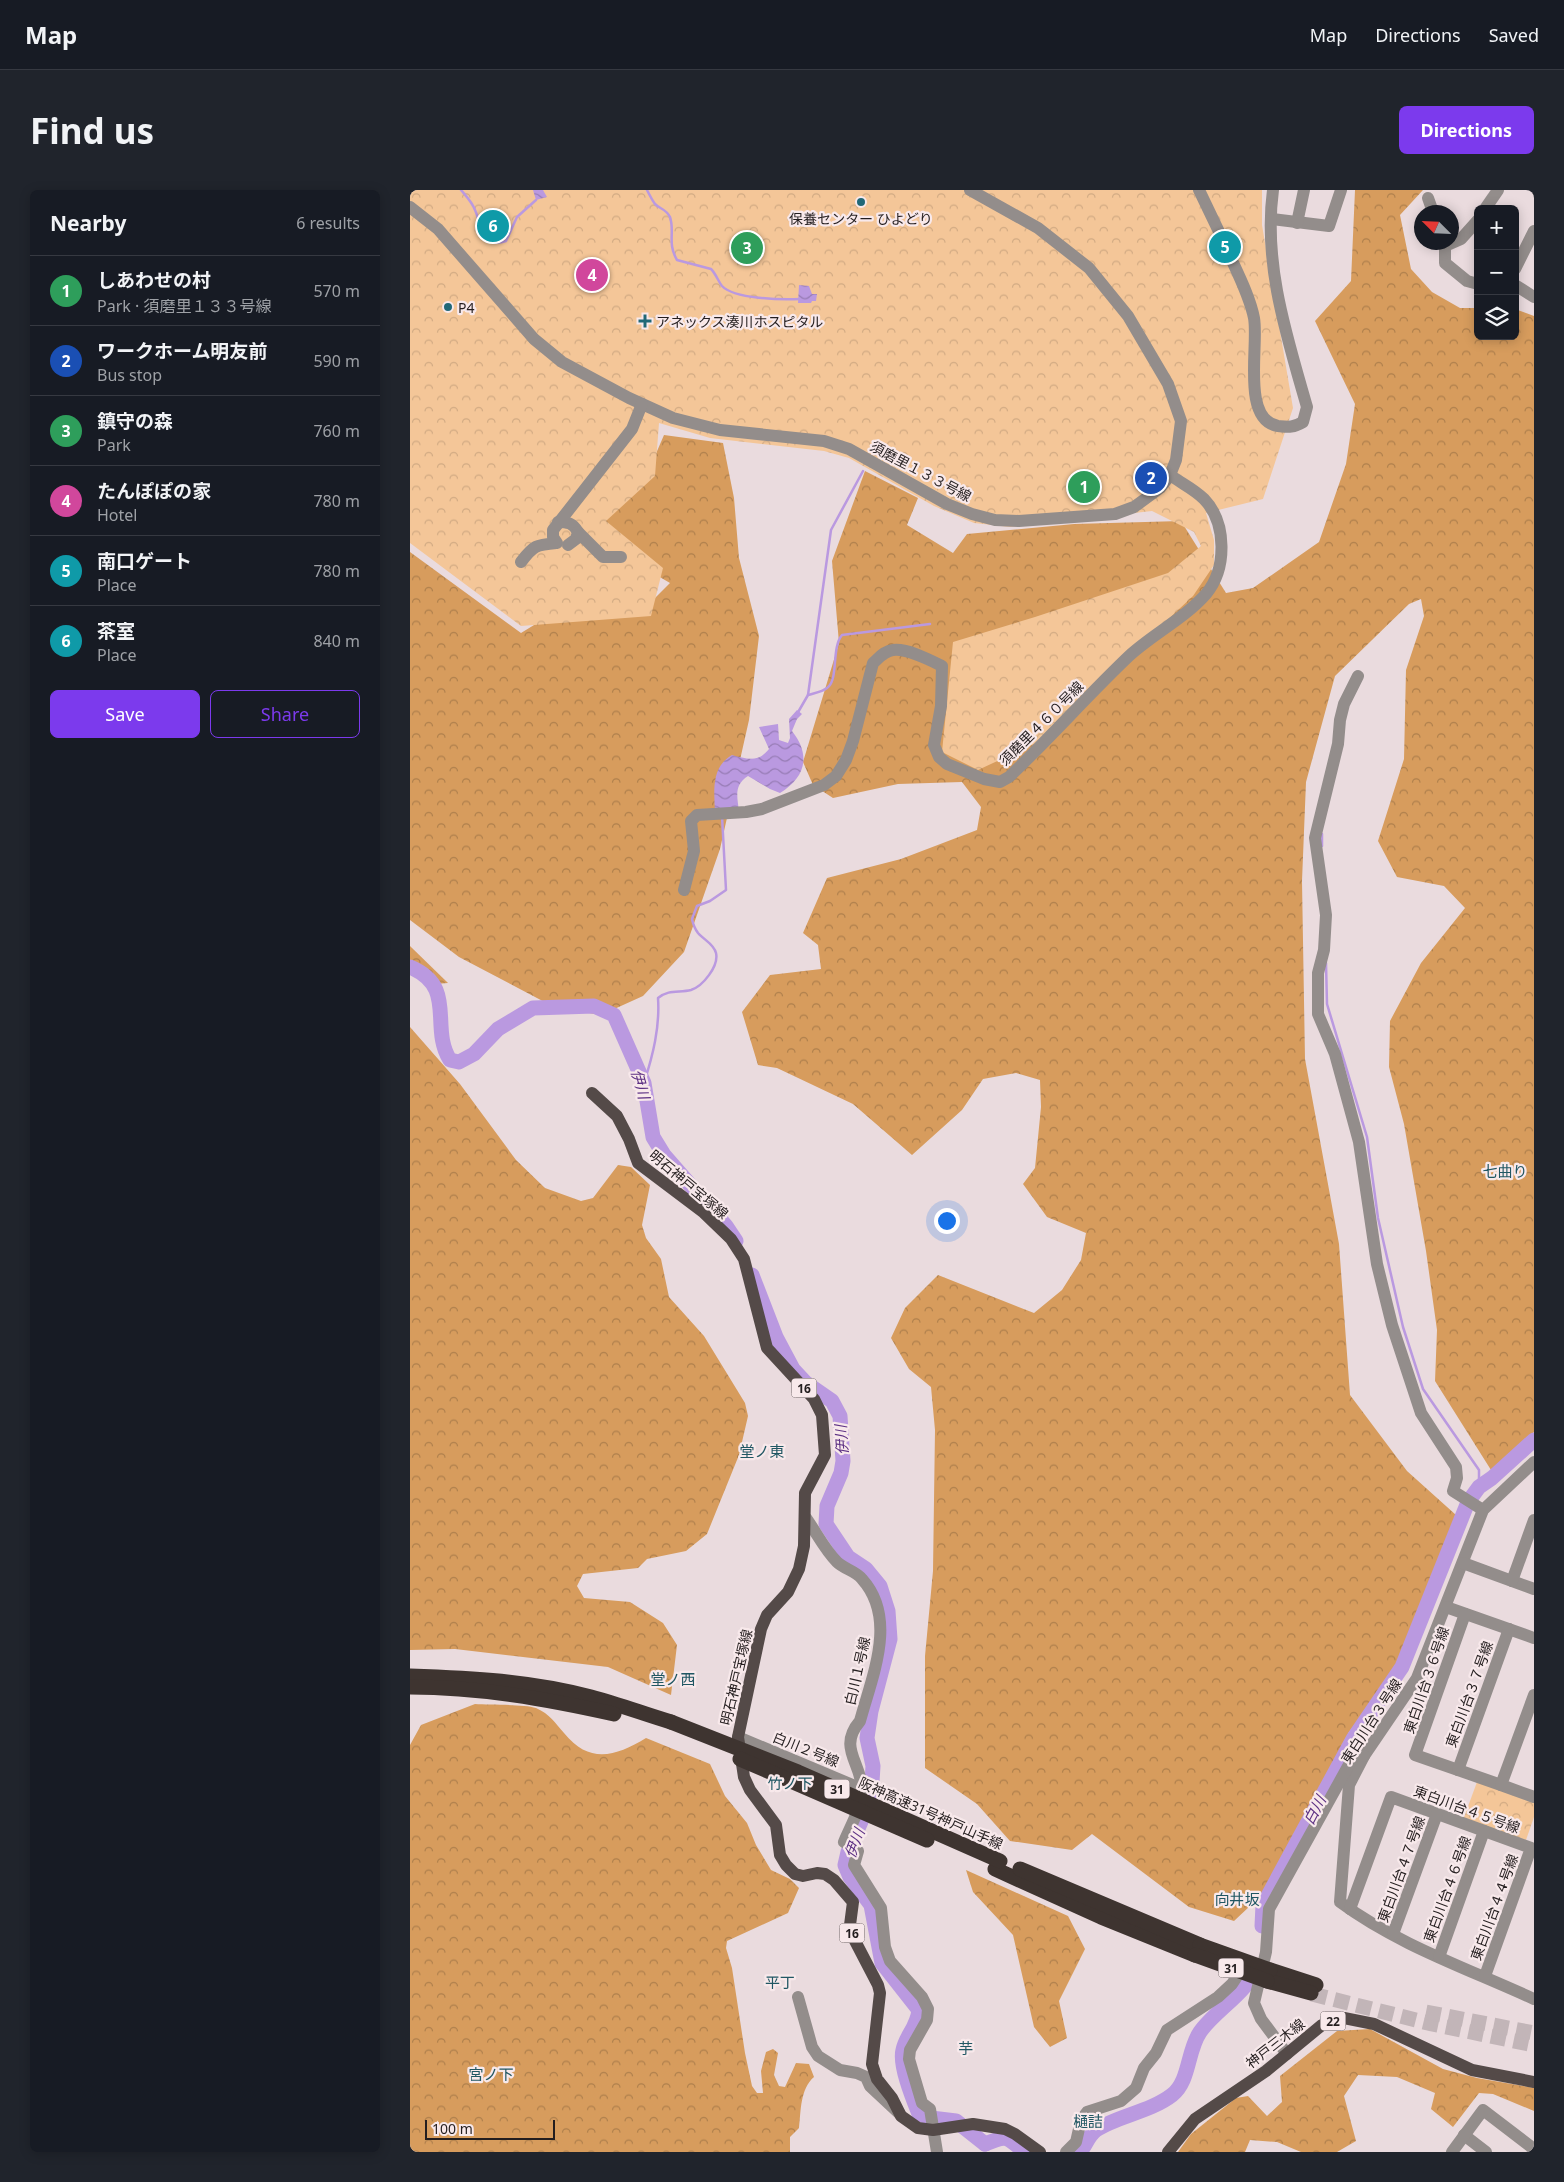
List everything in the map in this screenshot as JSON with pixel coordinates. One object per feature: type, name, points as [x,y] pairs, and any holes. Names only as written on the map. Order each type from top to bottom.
[{"type":"highway","name":"阪神高速31号神戸山手線","points":[[410,1676],[477,1679],[527,1685],[590,1697],[670,1726],[719,1750],[998,1865],[1197,1950],[1314,1989]]},
{"type":"highway","name":"阪神高速31号神戸山手線","points":[[410,1687],[458,1688],[534,1697],[670,1726]]},
{"type":"main road","name":"明石神戸宝塚線","points":[[592,1093],[616,1116],[629,1139],[638,1164],[703,1212],[731,1239],[744,1259],[767,1348],[814,1399],[822,1414],[825,1455],[805,1493],[804,1546],[799,1569],[788,1592],[767,1615],[761,1629],[738,1738],[744,1777],[750,1790],[776,1825],[780,1855],[786,1865],[795,1874],[803,1876],[817,1873],[825,1874],[834,1880],[853,1902],[850,1925],[853,1937],[878,1985],[880,1993],[872,2064],[877,2079],[892,2098],[901,2116]]},
{"type":"main road","name":"神戸三木線","points":[[1168,2152],[1195,2119],[1266,2072],[1322,2025],[1344,2018],[1358,2019],[1388,2030],[1472,2070],[1534,2082]]},
{"type":"main road","points":[[901,2116],[918,2128],[932,2130],[973,2124],[1010,2132],[1040,2152]]},
{"type":"street","name":"須磨里１３３号線","points":[[410,207],[438,229],[538,342],[562,362],[584,376],[673,418],[720,430],[824,441],[849,450],[948,504],[972,514],[995,520],[1019,521],[1115,514],[1134,507],[1148,498],[1170,475],[1176,460],[1181,421],[1168,384],[1128,316],[1115,298],[1076,256],[1038,228],[970,190]]},
{"type":"street","points":[[1199,190],[1222,238]]},
{"type":"street","points":[[1230,254],[1254,318],[1256,343],[1254,396],[1258,410],[1267,421],[1274,425],[1293,428],[1303,422],[1307,407],[1277,298],[1273,267],[1273,190]]},
{"type":"street","points":[[1297,223],[1304,190]]},
{"type":"street","points":[[1272,219],[1329,226],[1341,190]]},
{"type":"street","points":[[1488,205],[1498,190]]},
{"type":"street","points":[[1428,198],[1430,205]]},
{"type":"street","points":[[1459,240],[1474,224]]},
{"type":"street","points":[[1519,262],[1534,231]]},
{"type":"street","points":[[1445,250],[1445,263],[1467,281],[1474,283]]},
{"type":"street","points":[[1519,288],[1534,297]]},
{"type":"street","points":[[561,545],[553,538],[553,530],[632,429],[642,404]]},
{"type":"street","name":"須磨里４６０号線","points":[[684,890],[694,851],[691,821],[697,815],[762,809],[824,785],[836,776],[846,760],[853,741],[873,663],[882,654],[893,650],[927,658],[942,666],[941,706],[934,745],[939,757],[947,764],[984,779],[1000,782],[1009,777],[1128,656],[1199,601],[1214,581],[1220,561],[1221,538],[1217,522],[1205,500],[1170,475]]},
{"type":"street","points":[[558,522],[574,525],[578,532],[603,557],[621,557]]},
{"type":"street","points":[[521,562],[532,548],[539,544],[561,545],[576,539],[578,532]]},
{"type":"street","points":[[1358,676],[1344,704],[1340,720],[1338,744],[1315,838],[1326,915],[1324,950],[1318,973],[1318,1014],[1335,1054],[1359,1142],[1377,1264],[1392,1325],[1421,1413],[1456,1468],[1458,1478],[1453,1491],[1460,1498],[1483,1510]]},
{"type":"street","name":"東白川台３号線","points":[[1350,1909],[1340,1902],[1349,1785],[1364,1756],[1417,1678],[1483,1510],[1534,1464]]},
{"type":"street","name":"白川１号線","points":[[806,1518],[837,1562],[861,1577],[872,1591],[879,1616],[882,1638],[860,1721],[852,1730],[849,1745],[862,1789]]},
{"type":"street","points":[[1512,1581],[1534,1520]]},
{"type":"street","points":[[1463,1563],[1534,1589]]},
{"type":"street","points":[[1446,1607],[1534,1638]]},
{"type":"street","name":"東白川台３６号線","points":[[1465,1614],[1415,1755],[1534,1797]]},
{"type":"street","name":"東白川台３７号線","points":[[1458,1770],[1509,1629]]},
{"type":"street","points":[[1501,1785],[1534,1695]]},
{"type":"street","name":"白川２号線","points":[[738,1738],[862,1789]]},
{"type":"street","points":[[1287,2054],[1260,2019],[1254,2003],[1266,1972],[1269,1909],[1356,1752],[1364,1756]]},
{"type":"street","points":[[862,1789],[861,1800],[844,1842],[858,1851],[854,1865],[880,1908],[885,1947],[890,1961],[922,1997],[928,2009],[927,2020],[910,2050],[909,2059],[922,2103],[930,2109],[937,2152]]},
{"type":"street","name":"東白川台４５号線","points":[[1350,1909],[1391,1797],[1484,1831],[1533,1846]]},
{"type":"street","name":"東白川台４７号線","points":[[1393,1934],[1437,1814]]},
{"type":"street","name":"東白川台４６号線","points":[[1439,1957],[1484,1831]]},
{"type":"street","name":"東白川台４４号線","points":[[1485,1976],[1533,1846]]},
{"type":"street","points":[[1350,1909],[1393,1934],[1439,1957],[1533,1994]]},
{"type":"street","points":[[1066,2152],[1076,2142],[1081,2120],[1087,2112],[1121,2101],[1136,2088],[1144,2068],[1156,2053],[1167,2030],[1218,1997],[1232,1984],[1249,1959],[1266,1972]]},
{"type":"street","points":[[798,1997],[812,2047],[818,2056],[840,2070],[857,2073],[866,2077],[870,2086],[901,2116]]},
{"type":"street","points":[[1452,2152],[1483,2110],[1534,2149]]},
{"type":"street","points":[[1464,2135],[1486,2152]]},
{"type":"green space","points":[[410,190],[1262,190],[1262,225],[1293,408],[1263,499],[1206,513],[1214,540],[1214,565],[1193,596],[1036,743],[978,770],[942,752],[953,642],[1168,573],[1201,546],[1194,532],[1152,511],[1010,527],[974,523],[934,506],[849,458],[824,451],[710,438],[659,423],[655,476],[606,521],[663,568],[651,616],[521,626],[410,543]]},
{"type":"green space","points":[[1355,190],[1423,190],[1400,215],[1411,269],[1432,292],[1460,308],[1474,308],[1474,340],[1519,340],[1519,310],[1534,316],[1534,1432],[1509,1457],[1491,1470],[1435,1381],[1437,1330],[1426,1251],[1404,1124],[1389,1067],[1390,1021],[1421,963],[1465,908],[1444,886],[1397,877],[1378,841],[1404,759],[1406,670],[1424,616],[1421,599],[1409,604],[1335,676],[1306,782],[1302,881],[1305,1059],[1339,1244],[1350,1395],[1407,1471],[1456,1515],[1397,1670],[1349,1732],[1266,1891],[1234,1921],[1189,1907],[1092,1834],[1072,1850],[1010,1841],[977,1804],[925,1768],[925,1656],[933,1571],[935,1430],[931,1387],[909,1369],[891,1338],[905,1308],[938,1275],[1034,1313],[1062,1290],[1081,1260],[1086,1233],[1047,1217],[1023,1184],[1035,1168],[1041,1107],[1040,1080],[1016,1073],[983,1079],[962,1110],[912,1155],[853,1104],[777,1068],[758,1065],[742,1012],[770,975],[821,969],[818,945],[803,933],[827,878],[901,859],[977,830],[981,807],[962,782],[898,784],[833,798],[813,785],[803,762],[839,643],[832,561],[865,471],[918,498],[907,525],[953,553],[967,534],[1074,524],[1181,521],[1226,593],[1253,588],[1319,542],[1346,464],[1355,404],[1315,321],[1351,281]]},
{"type":"green space","points":[[664,435],[723,443],[734,498],[739,558],[759,636],[749,720],[720,849],[684,952],[643,996],[601,1015],[554,1007],[459,957],[410,920],[410,552],[521,633],[565,606],[645,608],[670,583],[617,552],[588,529],[645,479]]},
{"type":"green space","points":[[410,946],[448,983],[435,984],[410,965]]},
{"type":"green space","points":[[410,1027],[460,1084],[516,1160],[545,1188],[581,1201],[593,1198],[618,1165],[631,1167],[650,1185],[642,1225],[646,1238],[661,1259],[669,1297],[704,1336],[745,1403],[748,1416],[739,1455],[707,1534],[686,1551],[647,1559],[638,1568],[583,1574],[577,1586],[584,1598],[630,1602],[663,1623],[677,1645],[671,1695],[608,1667],[455,1649],[410,1650]]},
{"type":"green space","points":[[475,1704],[515,1705],[541,1710],[574,1743],[584,1750],[593,1753],[614,1753],[646,1738],[710,1764],[725,1796],[747,1823],[756,1845],[771,1870],[790,1879],[799,1888],[788,1913],[727,1941],[726,1948],[732,1968],[752,2086],[757,2093],[763,2093],[761,2071],[766,2052],[773,2049],[778,2053],[774,2075],[779,2086],[785,2087],[796,2063],[809,2064],[814,2077],[809,2082],[804,2094],[799,2128],[790,2137],[790,2152],[410,2152],[410,1745],[421,1725]]},
{"type":"green space","points":[[1477,1782],[1534,1802],[1534,1817],[1526,1840],[1463,1820]]},
{"type":"green space","points":[[966,1870],[1068,1916],[1085,1949],[1059,2001],[1067,2038],[1050,2047],[1034,2027],[1013,1935],[973,1892]]},
{"type":"green space","points":[[1370,2029],[1443,2069],[1477,2078],[1534,2088],[1534,2111],[1493,2094],[1479,2093],[1453,2127],[1431,2109],[1435,2093],[1397,2077],[1358,2075],[1344,2096],[1356,2141],[1337,2152],[1301,2152],[1277,2142],[1250,2140],[1245,2152],[1178,2152],[1191,2134],[1236,2098],[1248,2096],[1267,2116],[1282,2102],[1280,2076],[1337,2031]]},
{"type":"water","points":[[533,190],[543,190],[547,197],[536,200]]},
{"type":"water","points":[[799,285],[809,286],[812,294],[817,294],[816,301],[798,303]]},
{"type":"water","points":[[797,710],[802,714],[797,719],[792,731],[802,749],[803,765],[796,780],[780,793],[748,776],[738,787],[739,811],[715,812],[715,780],[720,766],[732,755],[752,759],[761,756],[769,749],[759,727],[778,724],[779,740],[788,743],[790,738],[789,719]]},
{"type":"waterway","points":[[461,190],[474,207],[481,229],[487,239],[498,243],[506,241],[517,217],[536,200]]},
{"type":"waterway","points":[[647,190],[655,204],[667,212],[670,217],[672,248],[677,260],[711,269],[722,286],[737,294],[771,299],[800,299]]},
{"type":"waterway","points":[[808,695],[831,530],[863,471]]},
{"type":"waterway","points":[[797,714],[808,695],[823,690],[831,684],[837,648],[842,635],[930,624]]},
{"type":"waterway","points":[[644,1083],[655,1041],[658,1020],[658,998],[666,993],[696,988],[709,975],[715,964],[715,950],[698,933],[692,919],[697,906],[710,901],[726,890],[722,816]]},
{"type":"waterway","points":[[1322,834],[1322,846]]},
{"type":"waterway","points":[[1326,963],[1327,1004],[1367,1137],[1378,1218],[1403,1327],[1423,1389],[1479,1470],[1479,1487]]},
{"type":"waterway","name":"伊川","points":[[410,967],[425,975],[434,985],[440,1009],[444,1047],[450,1060],[459,1062],[474,1054],[498,1029],[533,1008],[594,1006],[614,1015],[644,1083],[653,1137],[664,1155],[726,1226],[736,1241]]},
{"type":"waterway","name":"伊川","points":[[752,1275],[776,1337],[793,1369],[806,1383],[832,1401],[840,1416],[843,1461],[841,1473],[827,1506],[826,1524],[848,1557],[866,1569],[880,1586],[888,1611],[890,1639],[871,1711],[867,1738],[873,1766],[871,1798],[848,1852],[845,1865],[850,1877],[871,1905],[882,1963],[919,2010],[916,2022],[904,2045],[902,2056],[907,2082],[919,2114],[931,2118],[956,2121],[985,2144]]},
{"type":"waterway","name":"白川","points":[[1262,1926],[1263,1905],[1353,1739],[1402,1667],[1468,1502],[1479,1487],[1492,1478],[1534,1440]]},
{"type":"waterway","name":"白川","points":[[1080,2152],[1096,2130],[1104,2125],[1154,2106],[1178,2089],[1200,2032],[1247,1984],[1256,1966]]},
{"type":"waterway","name":"白川","points":[[985,2144],[1003,2138],[1010,2140],[1025,2152]]},
{"type":"tunnel","points":[[1312,1994],[1432,2024],[1534,2045]]},
{"type":"tunnel","points":[[1426,2012],[1534,2033]]},
{"type":"place","name":"保養センター ひよどり","points":[[861,202]]},
{"type":"place","name":"茶室","points":[[493,226]]},
{"type":"place","name":"南口ゲート","points":[[1225,247]]},
{"type":"place","name":"鎮守の森","points":[[747,248]]},
{"type":"place","name":"たんぽぽの家","points":[[592,275]]},
{"type":"place","name":"P4","points":[[448,307]]},
{"type":"place","name":"アネックス湊川ホスピタル","points":[[645,321]]},
{"type":"place","name":"ワークホーム明友前","points":[[1151,478]]},
{"type":"place","name":"しあわせの村","points":[[1084,487]]},
{"type":"district","name":"七曲り","points":[[1505,1171]]},
{"type":"district","name":"堂ノ東","points":[[762,1451]]},
{"type":"district","name":"堂ノ西","points":[[673,1679]]},
{"type":"district","name":"竹ノ下","points":[[790,1783]]},
{"type":"district","name":"向井坂","points":[[1237,1899]]},
{"type":"district","name":"平丁","points":[[780,1982]]},
{"type":"district","name":"芋","points":[[966,2048]]},
{"type":"district","name":"宮ノ下","points":[[491,2074]]},
{"type":"district","name":"樋詰","points":[[1088,2121]]}]
